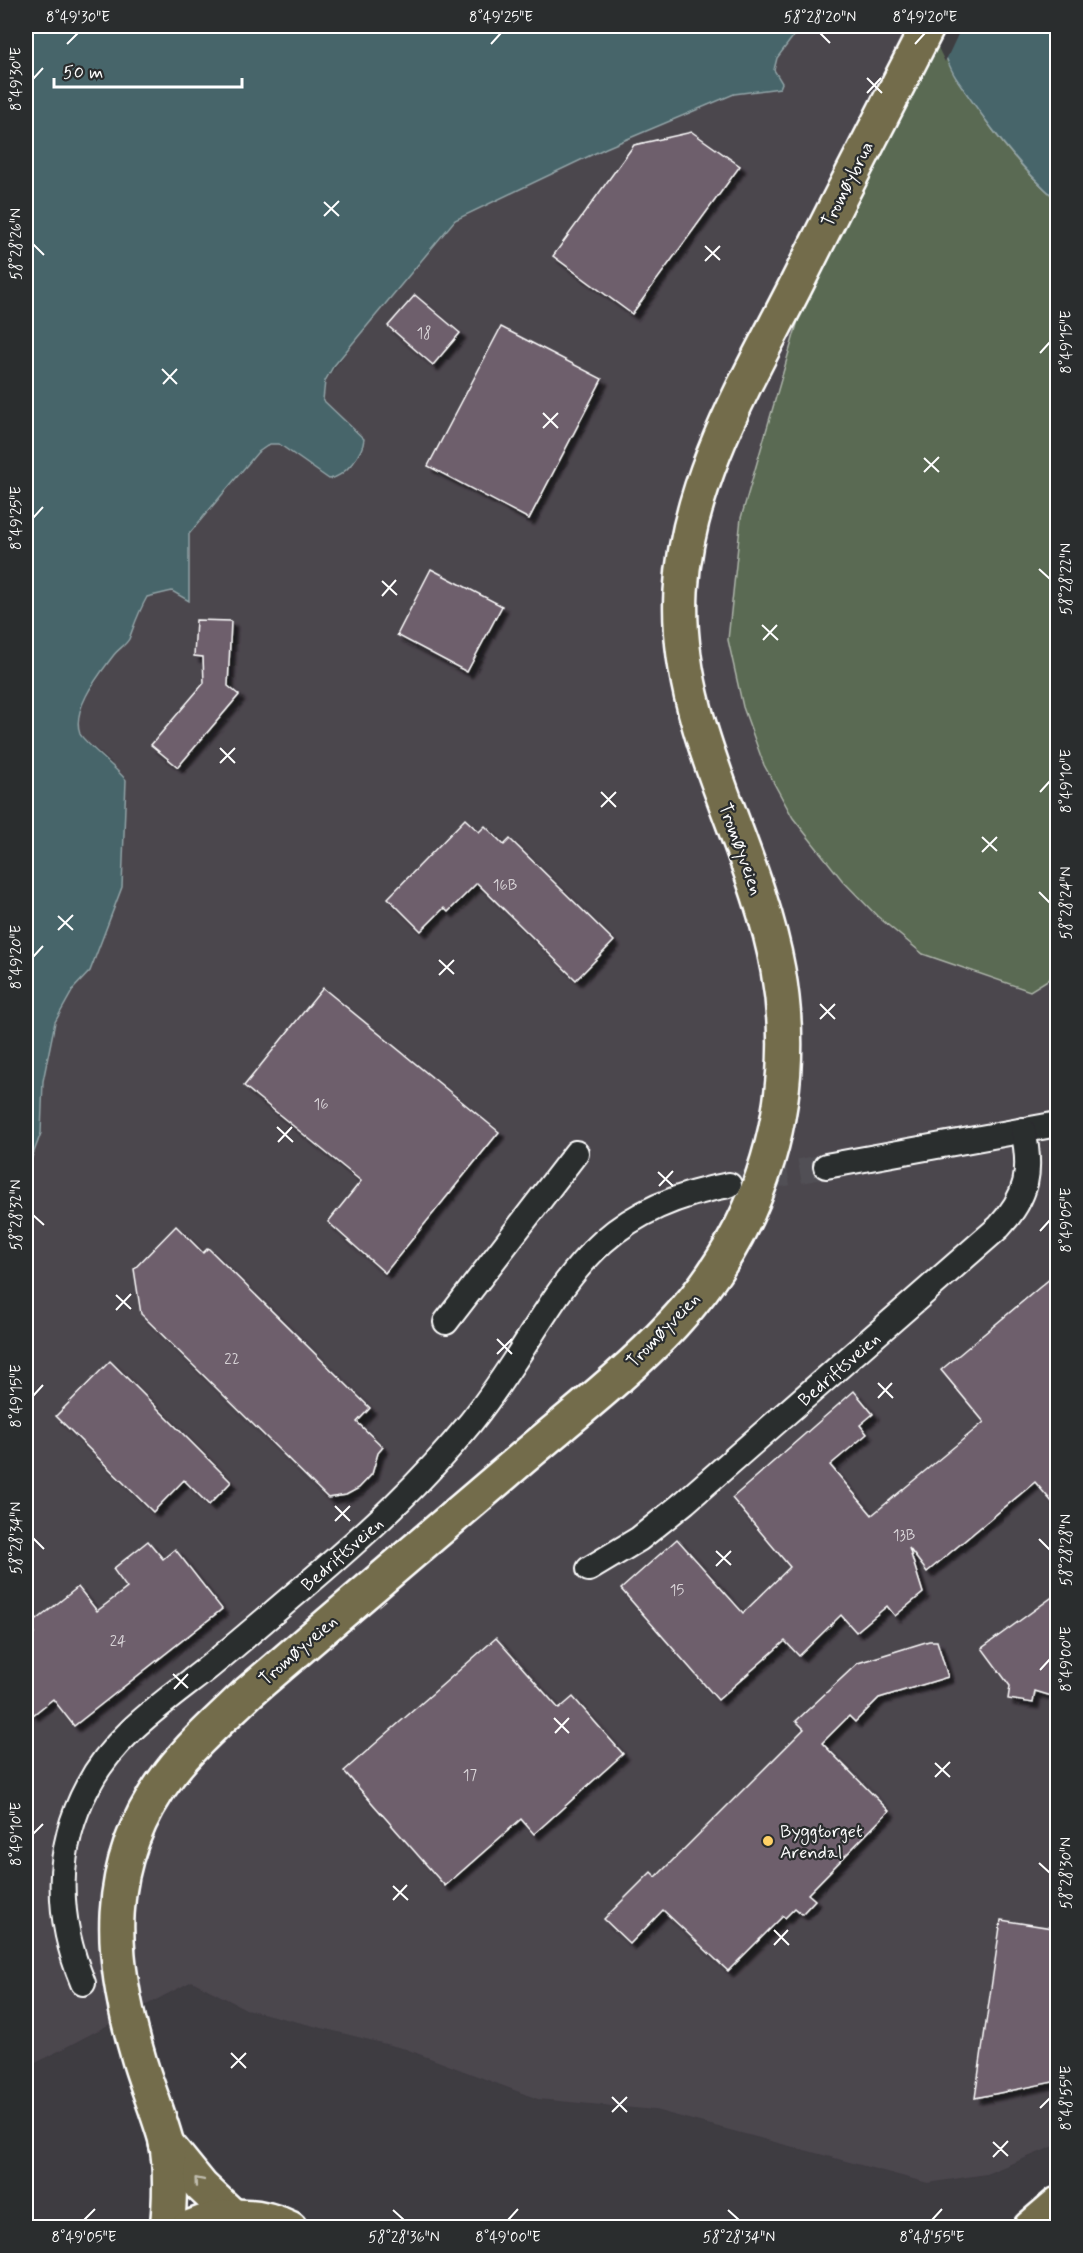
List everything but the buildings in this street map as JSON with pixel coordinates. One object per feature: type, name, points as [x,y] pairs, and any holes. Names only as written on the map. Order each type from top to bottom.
[{"type":"main road","name":"Tromøybrua","points":[[767,342],[928,26]]},
{"type":"main road","name":"Tromøyveien","points":[[166,2228],[169,2185],[166,2144],[126,2012],[117,1961],[115,1929],[117,1897],[124,1861],[137,1827],[152,1799],[170,1772],[202,1736],[249,1692],[591,1400],[673,1324],[723,1261],[744,1224],[768,1164],[778,1121],[785,1069],[783,994],[776,955],[760,901],[714,775],[693,706],[685,664],[681,592],[689,532],[701,490],[741,391],[767,342]]},
{"type":"main road","name":"Tromøyveien","points":[[166,2144],[201,2186],[233,2216]]},
{"type":"main road","points":[[1030,2228],[1058,2204]]},
{"type":"main road","points":[[189,2228],[233,2216],[270,2220],[290,2228]]},
{"type":"street","points":[[826,1166],[1058,1124]]},
{"type":"street","name":"Bedriftsveien","points":[[589,1569],[639,1539],[685,1503],[999,1227],[1015,1210],[1024,1191],[1028,1151],[1023,1130]]},
{"type":"street","points":[[446,1322],[576,1154]]},
{"type":"street","name":"Bedriftsveien","points":[[82,1983],[65,1929],[62,1892],[63,1865],[68,1837],[84,1794],[97,1770],[117,1743],[239,1643],[399,1503],[484,1405],[531,1337],[560,1289],[582,1260],[606,1237],[650,1208],[691,1193],[729,1185]]},
{"type":"shaded area","points":[[801,26],[926,26],[728,640],[743,707],[764,765],[793,818],[842,880],[877,916],[1054,976],[1057,963],[1057,2145],[986,2174],[928,2183],[655,2110],[538,2099],[406,2049],[246,2009],[192,1981],[26,2068],[26,1173],[41,1133],[43,1081],[55,1022],[74,988],[90,971],[112,763],[81,736],[78,720],[85,699],[114,654],[128,640],[130,628],[147,597],[172,591],[189,600],[189,534],[257,453],[270,444],[279,444],[329,479],[364,439],[323,400],[325,381],[380,308],[455,220],[606,148],[734,94],[780,88],[782,83],[774,70],[777,58]]},
{"type":"green space","points":[[934,31],[958,77],[987,122],[1020,163],[1057,200],[1058,963],[1054,976],[1030,991],[923,954],[877,916],[842,880],[793,818],[764,765],[743,707],[728,640],[741,518],[804,300]]},
{"type":"water","points":[[26,26],[801,26],[777,58],[774,70],[782,83],[780,88],[734,94],[606,148],[455,220],[333,367],[325,381],[323,400],[364,439],[352,464],[341,474],[329,479],[279,444],[270,444],[257,453],[189,534],[189,601],[172,591],[147,597],[129,639],[94,682],[79,714],[80,734],[126,780],[122,887],[90,971],[74,988],[55,1022],[43,1081],[41,1133],[26,1173]]},
{"type":"water","points":[[926,26],[1057,26],[1057,200],[1029,173],[990,127],[956,78],[940,43]]},
{"type":"pier","points":[[923,26],[962,26],[945,62],[931,33]]},
{"type":"tunnel","points":[[729,1185],[826,1166]]},
{"type":"place","name":"Byggtorget Arendal","points":[[768,1841]]}]
